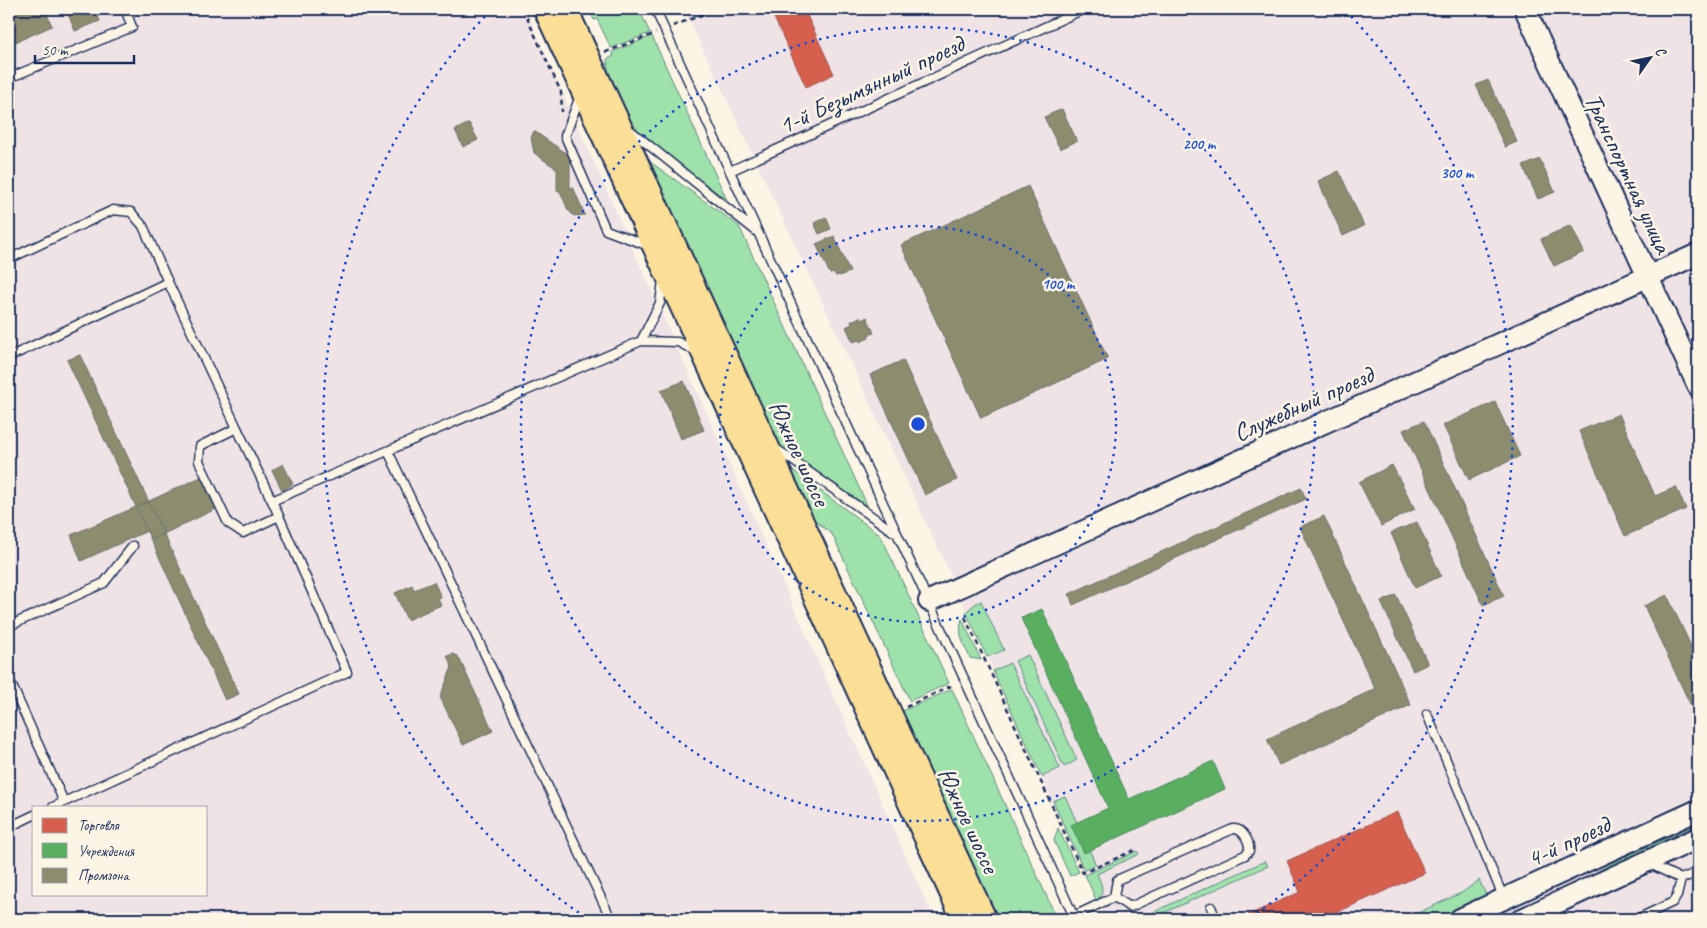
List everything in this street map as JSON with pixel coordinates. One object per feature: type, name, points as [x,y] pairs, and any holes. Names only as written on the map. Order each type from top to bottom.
[{"type":"main road","name":"Южное шоссе","points":[[545,9],[963,919]]},
{"type":"main road","name":"Южное шоссе","points":[[566,9],[985,919]]},
{"type":"street","name":"Транспортная улица","points":[[1525,9],[1698,386]]},
{"type":"street","name":"Служебный проезд","points":[[929,601],[1698,254]]},
{"type":"street","name":"4-й проезд","points":[[1460,919],[1698,810]]},
{"type":"street","name":"4-й проезд","points":[[1522,919],[1698,838]]},
{"type":"lane","points":[[9,78],[132,27],[125,9]]},
{"type":"lane","points":[[655,9],[1075,918],[1114,897]]},
{"type":"lane","name":"1-й Безымянный проезд","points":[[730,171],[1084,9]]},
{"type":"lane","points":[[582,90],[565,136],[606,230],[659,258],[660,303],[641,341]]},
{"type":"lane","points":[[618,121],[759,234]]},
{"type":"lane","points":[[9,259],[113,210],[131,212],[143,226],[236,428],[279,516],[347,672],[55,806]]},
{"type":"lane","points":[[9,357],[168,282]]},
{"type":"lane","points":[[272,501],[641,341],[678,342],[703,355]]},
{"type":"lane","points":[[236,428],[200,446],[199,461],[228,523],[243,533],[279,516]]},
{"type":"lane","points":[[763,440],[896,533]]},
{"type":"lane","points":[[388,451],[611,919]]},
{"type":"lane","points":[[9,626],[104,583],[133,546]]},
{"type":"lane","points":[[9,679],[64,802]]},
{"type":"lane","points":[[1427,714],[1504,899]]},
{"type":"lane","points":[[9,827],[32,816]]},
{"type":"lane","points":[[1233,828],[1238,828],[1242,831],[1250,847],[1245,855],[1130,907],[1114,897],[1117,880],[1233,828]]},
{"type":"lane","points":[[1646,862],[1681,879],[1698,872]]},
{"type":"lane","points":[[1637,919],[1673,902],[1677,896],[1681,879]]},
{"type":"lane","points":[[1211,907],[1216,919]]},
{"type":"path","points":[[523,9],[560,92],[565,136]]},
{"type":"path","points":[[965,617],[1082,873],[1137,848]]},
{"type":"path","points":[[900,709],[950,686]]},
{"type":"shaded area","points":[[9,9],[525,9],[934,919],[9,919]]},
{"type":"shaded area","points":[[684,9],[1698,9],[1698,919],[1105,919],[952,578]]},
{"type":"green space","points":[[589,9],[639,9],[650,33],[611,48],[597,19],[594,20]]},
{"type":"green space","points":[[652,36],[727,200],[661,151],[636,128],[609,77],[607,59],[614,56],[612,52]]},
{"type":"green space","points":[[649,161],[739,226],[868,507],[777,444]]},
{"type":"green space","points":[[791,469],[879,534],[949,683],[910,701],[832,534],[814,520]]},
{"type":"green space","points":[[981,601],[1004,650],[987,657],[966,612]]},
{"type":"green space","points":[[962,619],[981,660],[970,658],[961,634]]},
{"type":"green space","points":[[1028,655],[1077,760],[1064,767],[1015,661]]},
{"type":"green space","points":[[1010,663],[1060,768],[1042,777],[993,671]]},
{"type":"green space","points":[[952,689],[1057,919],[995,919],[900,712]]},
{"type":"green space","points":[[1065,796],[1096,865],[1084,870],[1053,801]]},
{"type":"green space","points":[[1698,824],[1698,835],[1587,880],[1604,868]]},
{"type":"green space","points":[[1058,828],[1079,872],[1070,876],[1054,841]]},
{"type":"green space","points":[[1137,851],[1139,854],[1097,874],[1102,888],[1097,902],[1085,875]]},
{"type":"green space","points":[[1265,861],[1268,866],[1150,919],[1138,919]]},
{"type":"green space","points":[[1479,880],[1488,899],[1455,919],[1405,919],[1463,892]]},
{"type":"building: Торговля","points":[[770,9],[804,9],[834,74],[806,87]]},
{"type":"building: Торговля","points":[[1397,812],[1425,873],[1322,919],[1249,919],[1248,915],[1300,892],[1287,861]]},
{"type":"building: Учреждения","points":[[1042,609],[1129,799],[1213,761],[1225,789],[1084,853],[1071,825],[1108,808],[1021,618]]},
{"type":"building: Промзона","points":[[9,9],[45,9],[52,26],[9,45]]},
{"type":"building: Промзона","points":[[66,9],[95,9],[100,21],[75,31]]},
{"type":"building: Промзона","points":[[1488,80],[1517,142],[1505,147],[1476,85]]},
{"type":"building: Промзона","points":[[1062,109],[1077,141],[1060,149],[1044,117]]},
{"type":"building: Промзона","points":[[469,123],[478,140],[463,147],[455,130]]},
{"type":"building: Промзона","points":[[534,131],[570,156],[570,188],[573,187],[585,215],[574,216],[568,210],[560,191],[557,191],[557,169],[534,153],[531,138]]},
{"type":"building: Промзона","points":[[1540,159],[1555,192],[1538,199],[1523,166]]},
{"type":"building: Промзона","points":[[1339,171],[1364,226],[1343,236],[1318,181]]},
{"type":"building: Промзона","points":[[1028,186],[1108,359],[981,418],[901,245]]},
{"type":"building: Промзона","points":[[826,217],[831,229],[819,234],[814,223]]},
{"type":"building: Промзона","points":[[1571,225],[1584,252],[1554,266],[1541,239]]},
{"type":"building: Промзона","points":[[834,236],[850,272],[840,276],[836,276],[834,273],[830,274],[816,244]]},
{"type":"building: Промзона","points":[[860,317],[861,320],[867,317],[874,333],[868,335],[869,338],[860,342],[859,340],[853,342],[846,327],[852,324],[851,321]]},
{"type":"building: Промзона","points":[[80,355],[239,694],[225,700],[147,531],[81,561],[71,535],[136,507],[67,360]]},
{"type":"building: Промзона","points":[[903,360],[957,480],[925,495],[870,375]]},
{"type":"building: Промзона","points":[[684,381],[704,430],[681,439],[661,390]]},
{"type":"building: Промзона","points":[[1495,402],[1520,456],[1469,480],[1443,425]]},
{"type":"building: Промзона","points":[[1619,414],[1655,496],[1676,487],[1686,509],[1625,536],[1579,431]]},
{"type":"building: Промзона","points":[[1424,421],[1504,596],[1483,605],[1403,430]]},
{"type":"building: Промзона","points":[[283,464],[293,484],[282,490],[272,470]]},
{"type":"building: Промзона","points":[[1392,465],[1415,509],[1381,526],[1359,482]]},
{"type":"building: Промзона","points":[[201,477],[218,508],[151,540],[136,507]]},
{"type":"building: Промзона","points":[[1301,488],[1306,499],[1073,605],[1069,594]]},
{"type":"building: Промзона","points":[[1324,516],[1411,705],[1279,765],[1267,739],[1375,689],[1300,527]]},
{"type":"building: Промзона","points":[[1417,522],[1441,576],[1415,588],[1391,533]]},
{"type":"building: Промзона","points":[[434,582],[441,597],[438,598],[441,605],[407,620],[395,593],[412,585],[414,590]]},
{"type":"building: Промзона","points":[[1396,595],[1428,664],[1413,671],[1381,602]]},
{"type":"building: Промзона","points":[[1667,595],[1698,661],[1698,721],[1644,606]]},
{"type":"building: Промзона","points":[[453,654],[458,656],[493,731],[463,745],[440,697],[452,667],[447,656]]}]
